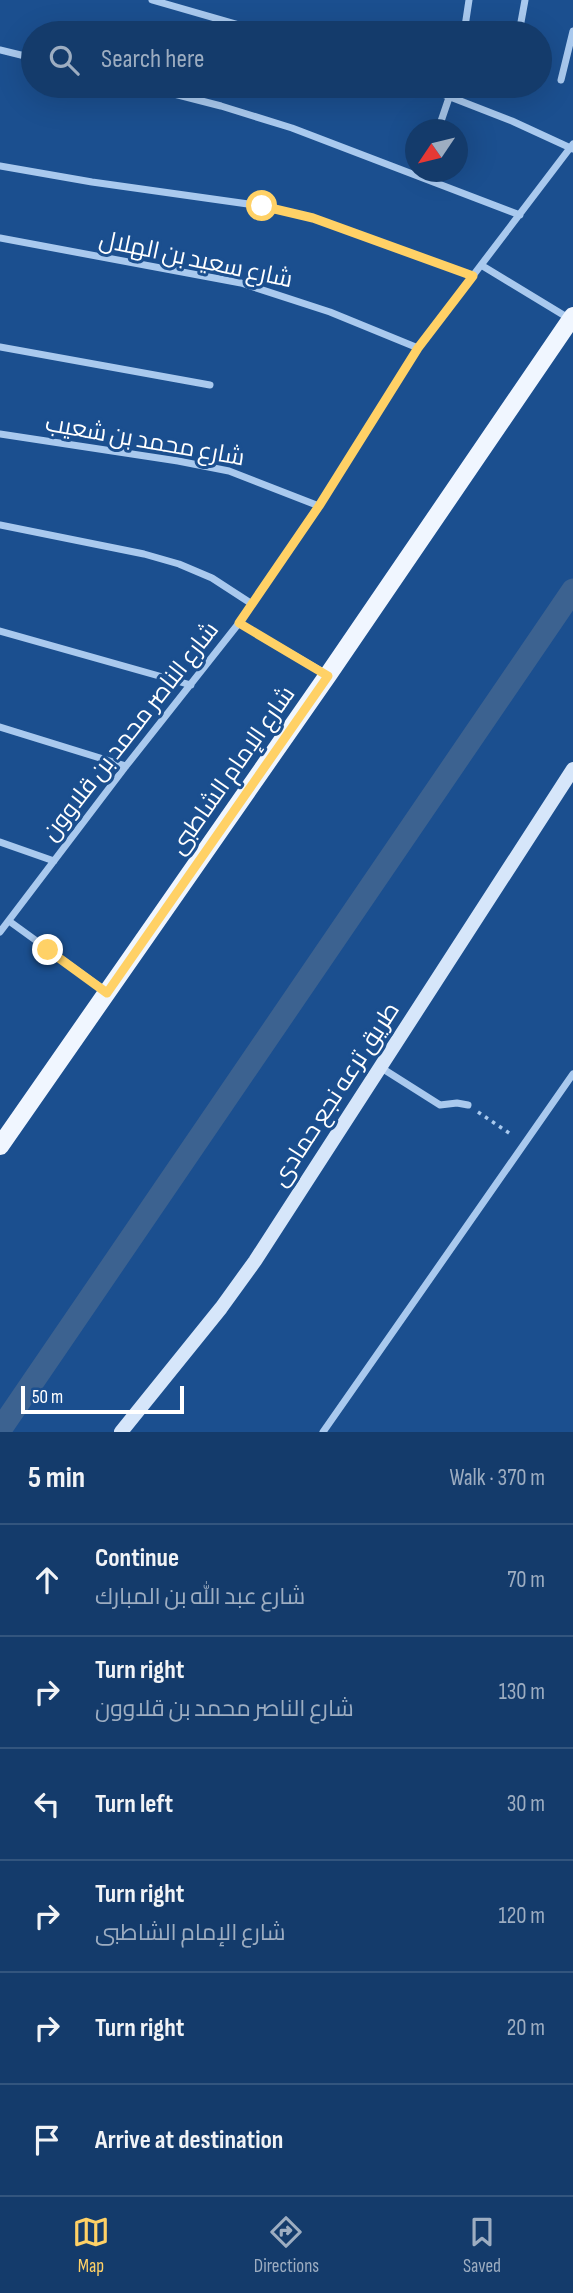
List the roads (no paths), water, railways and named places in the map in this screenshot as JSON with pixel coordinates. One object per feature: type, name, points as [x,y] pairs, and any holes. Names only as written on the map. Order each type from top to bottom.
[{"type":"main road","name":"شارع الإمام الشاطبى","points":[[0,1146],[328,676],[572,318]]},
{"type":"street","points":[[152,0],[225,21]]},
{"type":"street","points":[[466,21],[469,0]]},
{"type":"street","points":[[521,21],[525,0]]},
{"type":"street","points":[[561,80],[573,31]]},
{"type":"street","points":[[0,50],[21,55]]},
{"type":"street","points":[[189,98],[292,128],[405,169]]},
{"type":"street","points":[[442,119],[450,98]]},
{"type":"street","points":[[456,98],[572,147]]},
{"type":"street","name":"شارع الناصر محمد بن قلاوون","points":[[0,933],[126,766],[239,623],[319,506],[418,348],[572,147]]},
{"type":"street","points":[[0,166],[275,209],[364,235],[473,276]]},
{"type":"street","points":[[439,182],[520,215]]},
{"type":"street","name":"شارع سعيد بن الهلال","points":[[0,238],[241,283],[330,313],[418,348]]},
{"type":"street","points":[[481,265],[572,318]]},
{"type":"street","points":[[0,347],[210,385]]},
{"type":"street","name":"شارع محمد بن شعيب","points":[[0,434],[229,471],[319,506]]},
{"type":"street","points":[[0,525],[144,554],[179,564],[212,578],[252,604]]},
{"type":"street","points":[[239,623],[328,676]]},
{"type":"street","points":[[0,631],[191,685]]},
{"type":"street","points":[[0,727],[126,766]]},
{"type":"street","name":"طريق ترعه نجع حمادى","points":[[121,1432],[221,1308],[254,1261],[573,769]]},
{"type":"street","points":[[0,842],[54,861]]},
{"type":"street","points":[[9,921],[107,993]]},
{"type":"street","points":[[380,1067],[440,1105],[468,1105]]},
{"type":"street","points":[[323,1432],[573,1074]]},
{"type":"waterway","points":[[0,1430],[573,590]]}]
